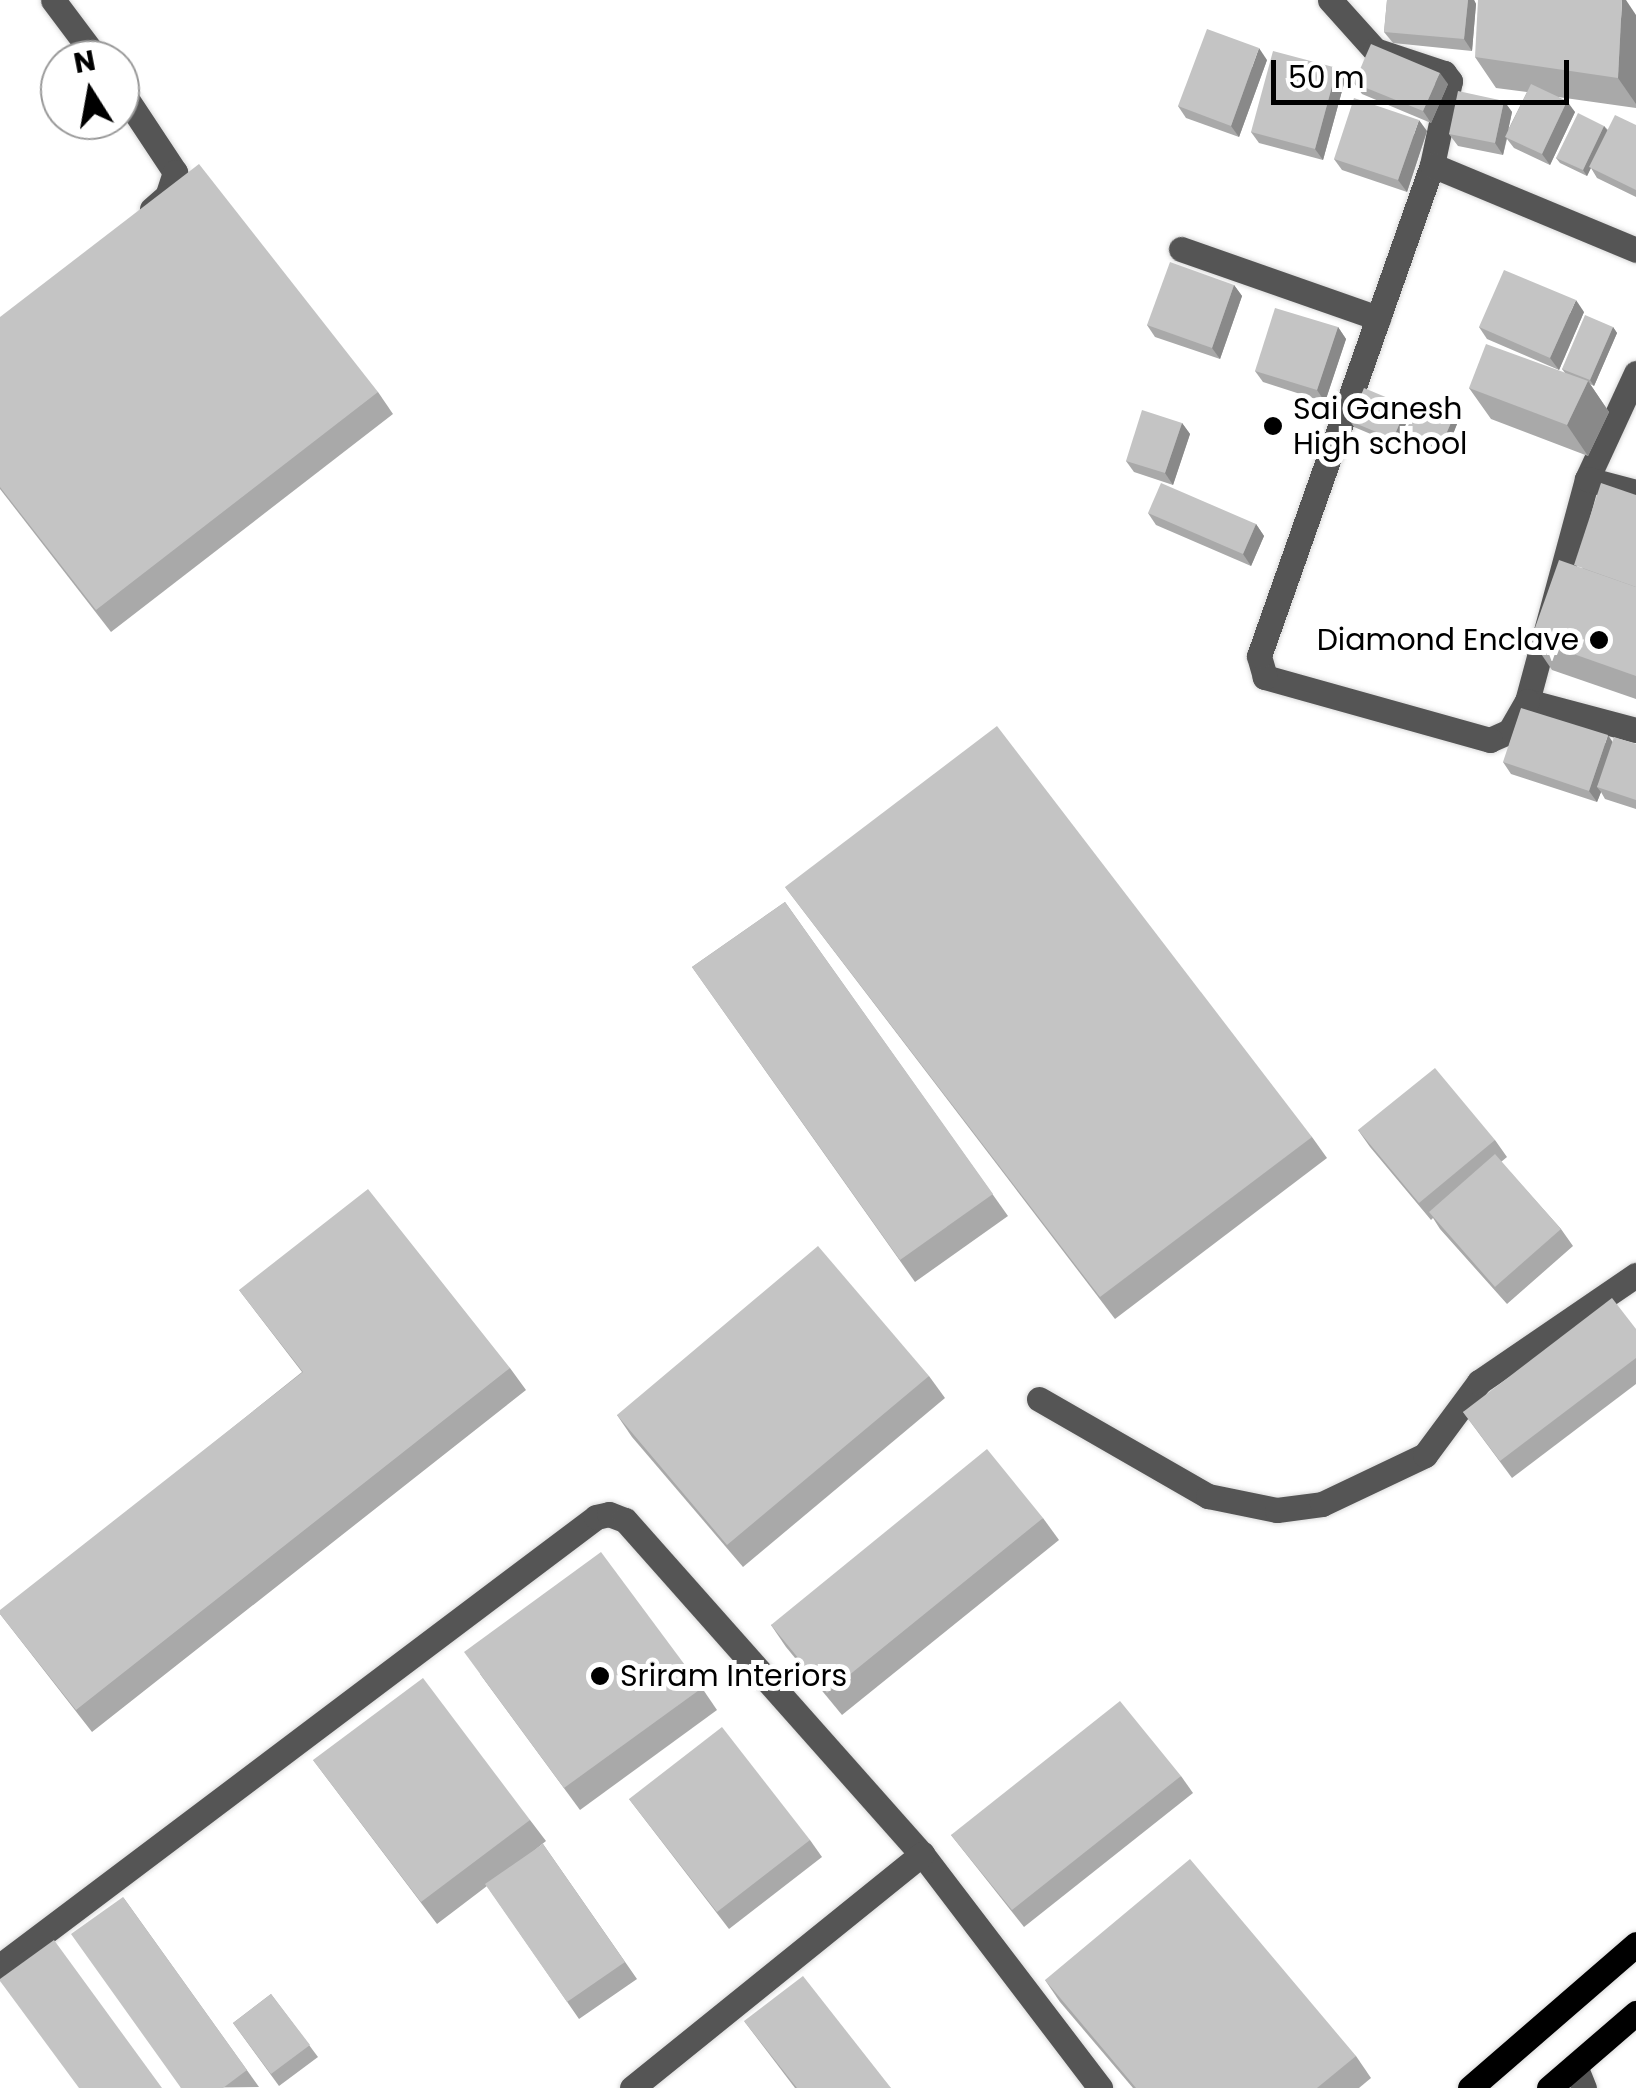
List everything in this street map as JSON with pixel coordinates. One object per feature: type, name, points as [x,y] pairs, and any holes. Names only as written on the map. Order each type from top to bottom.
[{"type":"main road","points":[[1470,2088],[1636,1944]]},
{"type":"main road","points":[[1549,2088],[1580,2077],[1636,2013]]},
{"type":"street","points":[[53,0],[83,40]]},
{"type":"street","points":[[1330,0],[1356,11],[1375,50],[1444,73],[1450,81],[1432,165],[1258,666],[1265,677],[1490,740],[1510,731],[1528,701],[1587,480],[1636,372]]},
{"type":"street","points":[[124,232],[166,196],[175,172],[140,119]]},
{"type":"street","points":[[1432,165],[1636,250]]},
{"type":"street","points":[[1181,248],[1378,318]]},
{"type":"street","points":[[1587,480],[1636,492]]},
{"type":"street","points":[[1528,701],[1636,730]]},
{"type":"street","points":[[1039,1399],[1208,1496],[1278,1510],[1322,1504],[1425,1456],[1479,1382],[1636,1275]]},
{"type":"street","points":[[0,1966],[596,1517],[608,1514],[624,1520],[922,1854],[1100,2088]]},
{"type":"street","points":[[632,2088],[922,1854]]},
{"type":"building","points":[[1387,0],[1468,0],[1464,39],[1384,32]]},
{"type":"building","points":[[1478,0],[1622,0],[1618,78],[1475,57]]},
{"type":"building","points":[[1207,29],[1259,48],[1231,126],[1178,106]]},
{"type":"building","points":[[1371,44],[1440,73],[1423,111],[1354,83]]},
{"type":"building","points":[[1273,51],[1337,68],[1315,149],[1251,132]]},
{"type":"building","points":[[1531,84],[1567,101],[1542,154],[1505,137]]},
{"type":"building","points":[[1458,91],[1504,101],[1495,143],[1449,134]]},
{"type":"building","points":[[1354,98],[1419,120],[1398,180],[1334,159]]},
{"type":"building","points":[[1578,113],[1604,126],[1583,170],[1556,158]]},
{"type":"building","points":[[1615,115],[1636,125],[1636,190],[1589,167]]},
{"type":"building","points":[[199,164],[378,392],[96,610],[0,487],[0,317]]},
{"type":"building","points":[[1170,262],[1234,285],[1212,348],[1147,325]]},
{"type":"building","points":[[1504,270],[1576,300],[1550,358],[1479,327]]},
{"type":"building","points":[[1275,308],[1338,327],[1317,390],[1255,371]]},
{"type":"building","points":[[1585,315],[1613,327],[1590,380],[1562,369]]},
{"type":"building","points":[[1486,344],[1588,381],[1567,425],[1469,388]]},
{"type":"building","points":[[1364,388],[1407,406],[1393,439],[1350,421]]},
{"type":"building","points":[[1418,403],[1453,418],[1440,448],[1405,433]]},
{"type":"building","points":[[1142,410],[1182,423],[1165,473],[1126,461]]},
{"type":"building","points":[[1161,483],[1256,524],[1243,554],[1148,513]]},
{"type":"building","points":[[1601,483],[1636,495],[1636,587],[1574,565]]},
{"type":"building","points":[[1559,560],[1636,587],[1636,676],[1531,639]]},
{"type":"building","points":[[1521,708],[1608,735],[1589,791],[1503,762]]},
{"type":"building","points":[[997,726],[1312,1137],[1100,1297],[785,887]]},
{"type":"building","points":[[1614,737],[1636,744],[1636,800],[1597,787]]},
{"type":"building","points":[[785,902],[993,1194],[900,1260],[692,967]]},
{"type":"building","points":[[1435,1068],[1495,1140],[1419,1203],[1358,1130]]},
{"type":"building","points":[[1495,1154],[1561,1229],[1495,1287],[1429,1212]]},
{"type":"building","points":[[368,1189],[510,1368],[76,1710],[0,1610],[303,1372],[239,1290]]},
{"type":"building","points":[[818,1246],[929,1376],[727,1545],[617,1415]]},
{"type":"building","points":[[1612,1298],[1636,1329],[1636,1358],[1500,1461],[1463,1412]]},
{"type":"building","points":[[987,1449],[1043,1518],[827,1693],[771,1625]]},
{"type":"building","points":[[601,1552],[702,1688],[564,1788],[464,1652]]},
{"type":"building","points":[[423,1678],[530,1820],[421,1902],[313,1760]]},
{"type":"building","points":[[1120,1701],[1181,1776],[1012,1910],[951,1835]]},
{"type":"building","points":[[722,1727],[810,1840],[717,1912],[629,1799]]},
{"type":"building","points":[[543,1844],[625,1962],[567,2002],[485,1884]]},
{"type":"building","points":[[1190,1859],[1356,2056],[1317,2088],[1136,2088],[1045,1980]]},
{"type":"building","points":[[123,1897],[247,2070],[223,2088],[181,2088],[71,1934]]},
{"type":"building","points":[[54,1940],[162,2088],[79,2088],[0,1981]]},
{"type":"building","points":[[803,1976],[891,2088],[797,2088],[744,2021]]},
{"type":"building","points":[[271,1994],[310,2045],[271,2074],[233,2023]]},
{"type":"place","name":"Sai Ganesh High school","points":[[1273,426]]},
{"type":"place","name":"Diamond Enclave","points":[[1599,640]]},
{"type":"place","name":"Sriram Interiors","points":[[600,1676]]}]
